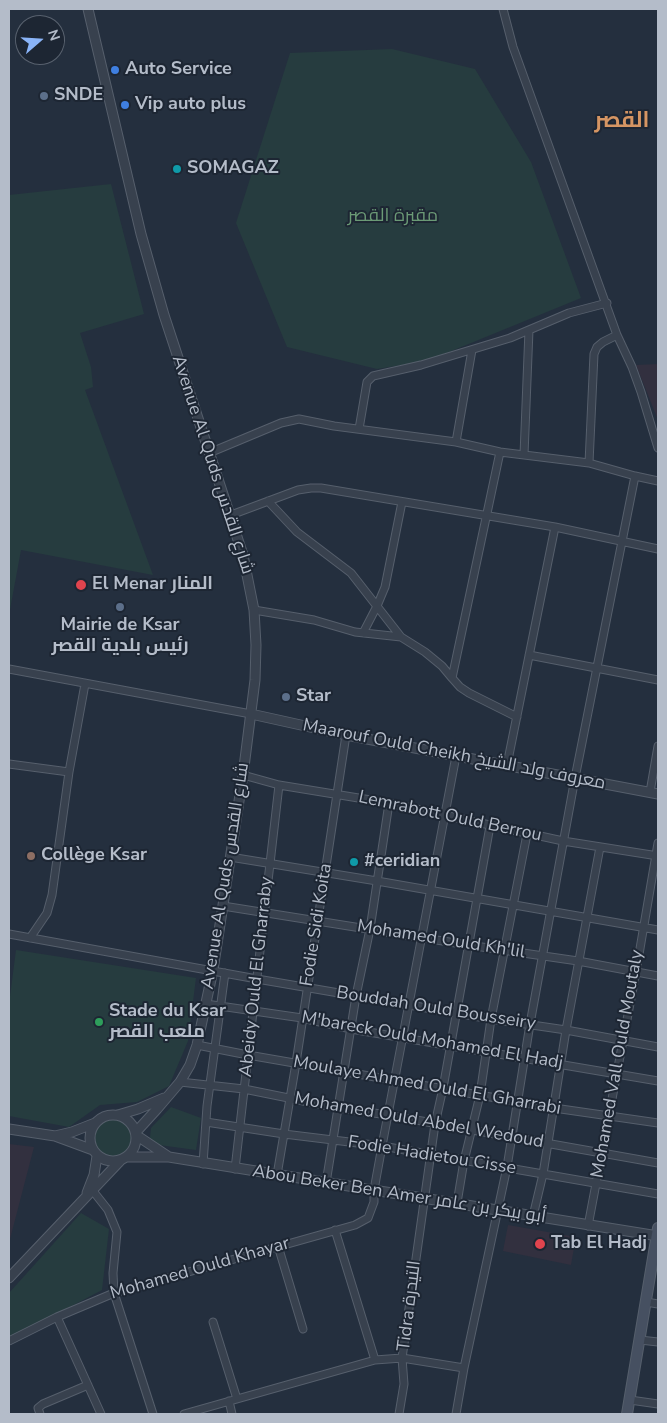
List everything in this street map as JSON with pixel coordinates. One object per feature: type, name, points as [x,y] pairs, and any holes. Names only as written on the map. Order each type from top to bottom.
[{"type":"main road","points":[[628,1414],[658,1233]]},
{"type":"street","name":"Avenue Al Quds شارع القدس","points":[[91,9],[141,234],[164,315],[231,515],[248,574],[254,610],[256,663],[251,714],[213,970],[197,1045],[190,1064],[180,1082],[136,1134]]},
{"type":"street","points":[[503,9],[514,47],[617,334],[641,392],[658,448]]},
{"type":"street","points":[[359,429],[367,382],[373,376],[414,367],[472,350],[570,313],[607,303]]},
{"type":"street","points":[[524,455],[529,330]]},
{"type":"street","points":[[589,463],[594,354],[597,347],[617,334]]},
{"type":"street","points":[[456,442],[472,350]]},
{"type":"street","points":[[209,453],[291,420],[299,419],[456,442],[500,452],[589,463],[658,481]]},
{"type":"street","points":[[452,678],[500,452]]},
{"type":"street","points":[[456,1414],[507,1167],[530,1024],[563,841],[635,476]]},
{"type":"street","points":[[231,515],[298,490],[311,488],[555,527],[658,549]]},
{"type":"street","points":[[268,501],[297,532],[351,573],[401,636],[426,652],[442,666],[460,687],[517,717]]},
{"type":"street","points":[[363,633],[385,587],[402,502]]},
{"type":"street","points":[[507,765],[555,527]]},
{"type":"street","points":[[254,610],[314,620],[363,633],[401,636]]},
{"type":"street","points":[[529,655],[658,680]]},
{"type":"street","points":[[9,669],[251,714]]},
{"type":"street","points":[[30,938],[45,917],[50,906],[69,772],[85,684]]},
{"type":"street","name":"Maarouf Ould Cheikh معروف ولد الشيخ","points":[[251,714],[346,735],[654,793]]},
{"type":"street","name":"Fodie Sidi Koita","points":[[277,1175],[326,873],[346,735]]},
{"type":"street","points":[[654,793],[658,746]]},
{"type":"street","points":[[374,1190],[456,756]]},
{"type":"street","points":[[9,764],[69,772]]},
{"type":"street","name":"Lemrabott Ould Berrou","points":[[243,775],[280,785],[389,803],[526,834],[657,856]]},
{"type":"street","name":"Abeidy Ould El Gharraby","points":[[235,1169],[269,864],[280,785]]},
{"type":"street","points":[[326,1183],[356,996],[370,929],[389,803]]},
{"type":"street","name":"Tidra التيدرة","points":[[399,1414],[404,1384],[402,1358],[435,1124],[490,826]]},
{"type":"street","points":[[457,1203],[464,1161],[480,1095],[486,1052],[526,834]]},
{"type":"street","name":"Mohamed Vall Ould Moutaly","points":[[588,1226],[636,972],[658,843]]},
{"type":"street","points":[[533,1216],[543,1174],[578,961],[600,847]]},
{"type":"street","points":[[230,857],[658,930]]},
{"type":"street","name":"Mohamed Ould Kh'lil","points":[[223,906],[578,961],[658,976]]},
{"type":"street","name":"Bouddah Ould Bousseiry","points":[[9,934],[257,979],[658,1047]]},
{"type":"street","points":[[203,1164],[210,1086],[226,972]]},
{"type":"street","name":"M'bareck Ould Mohamed El Hadj","points":[[206,1004],[302,1018],[351,1029],[658,1081]]},
{"type":"street","name":"Moulaye Ahmed Ould El Gharrabi","points":[[197,1045],[248,1056],[554,1108],[658,1123]]},
{"type":"street","name":"Mohamed Ould Abdel Wedoud","points":[[180,1082],[244,1089],[338,1108],[388,1115],[658,1163]]},
{"type":"street","name":"Avenue Al Quds شارع القدس","points":[[118,1115],[166,1097]]},
{"type":"street","points":[[9,1278],[135,1148],[136,1134],[128,1121],[118,1115],[105,1116],[96,1123],[84,1128],[55,1136]]},
{"type":"street","name":"Fodie Hadietou Cisse","points":[[206,1122],[382,1146],[658,1194]]},
{"type":"street","points":[[84,1200],[94,1175],[95,1153],[90,1136],[96,1123]]},
{"type":"street","points":[[9,1129],[55,1136],[95,1153],[108,1161],[124,1159]]},
{"type":"street","name":"Abou Beker Ben Amer أبو بيكر بن عامر","points":[[136,1134],[169,1157]]},
{"type":"street","name":"Abou Beker Ben Amer أبو بيكر بن عامر","points":[[124,1159],[169,1157],[588,1226],[658,1233]]},
{"type":"street","name":"Mohamed Ould Khayar","points":[[9,1341],[57,1317],[114,1293],[355,1225],[368,1218],[374,1202],[374,1190]]},
{"type":"street","points":[[93,1191],[114,1220],[117,1232],[112,1273],[114,1293],[153,1414]]},
{"type":"street","points":[[335,1230],[376,1360]]},
{"type":"street","points":[[278,1246],[303,1329]]},
{"type":"street","points":[[646,1302],[658,1304]]},
{"type":"street","points":[[57,1317],[101,1414]]},
{"type":"street","points":[[213,1322],[237,1399]]},
{"type":"street","points":[[640,1340],[658,1342]]},
{"type":"street","points":[[184,1414],[376,1360],[402,1358],[464,1368]]},
{"type":"street","points":[[40,1414],[38,1408],[43,1404],[88,1384]]},
{"type":"street","points":[[630,1400],[658,1404]]},
{"type":"street","points":[[229,1401],[232,1414]]},
{"type":"shaded area","points":[[658,364],[658,420],[636,365]]},
{"type":"shaded area","points":[[9,1144],[34,1147],[9,1243]]},
{"type":"shaded area","name":"Tab El Hadj","points":[[508,1225],[576,1237],[571,1265],[503,1251]]},
{"type":"green space","name":"مقبرة القصر","points":[[392,49],[475,69],[531,162],[581,298],[427,361],[377,369],[287,347],[236,223],[290,53]]},
{"type":"green space","points":[[111,184],[144,314],[80,333],[91,367],[93,387],[85,390],[153,575],[21,550],[9,615],[9,195]]},
{"type":"green space","name":"Stade du Ksar ملعب القصر","points":[[16,950],[196,978],[188,1041],[169,1086],[137,1102],[100,1105],[69,1127],[9,1116],[9,1004]]},
{"type":"green space","points":[[171,1107],[201,1118],[196,1150],[159,1145],[150,1138],[151,1128]]},
{"type":"green space","points":[[113,1119],[126,1125],[132,1138],[126,1151],[113,1157],[100,1151],[94,1138],[100,1125]]},
{"type":"green space","points":[[81,1213],[109,1229],[102,1290],[9,1339],[9,1293]]},
{"type":"place","name":"Auto Service","points":[[115,70]]},
{"type":"place","name":"SNDE","points":[[44,96]]},
{"type":"place","name":"Vip auto plus","points":[[125,105]]},
{"type":"place","name":"SOMAGAZ","points":[[177,169]]},
{"type":"place","name":"El Menar المنار","points":[[81,585]]},
{"type":"place","name":"Mairie de Ksar رئيس بلدية القصر","points":[[120,607]]},
{"type":"place","name":"Star","points":[[286,697]]},
{"type":"place","name":"Collège Ksar","points":[[31,856]]},
{"type":"place","name":"#ceridian","points":[[354,862]]},
{"type":"place","name":"Stade du Ksar ملعب القصر","points":[[99,1022]]},
{"type":"place","name":"Tab El Hadj","points":[[540,1244]]},
{"type":"district","name":"القصر","points":[[622,122]]}]
